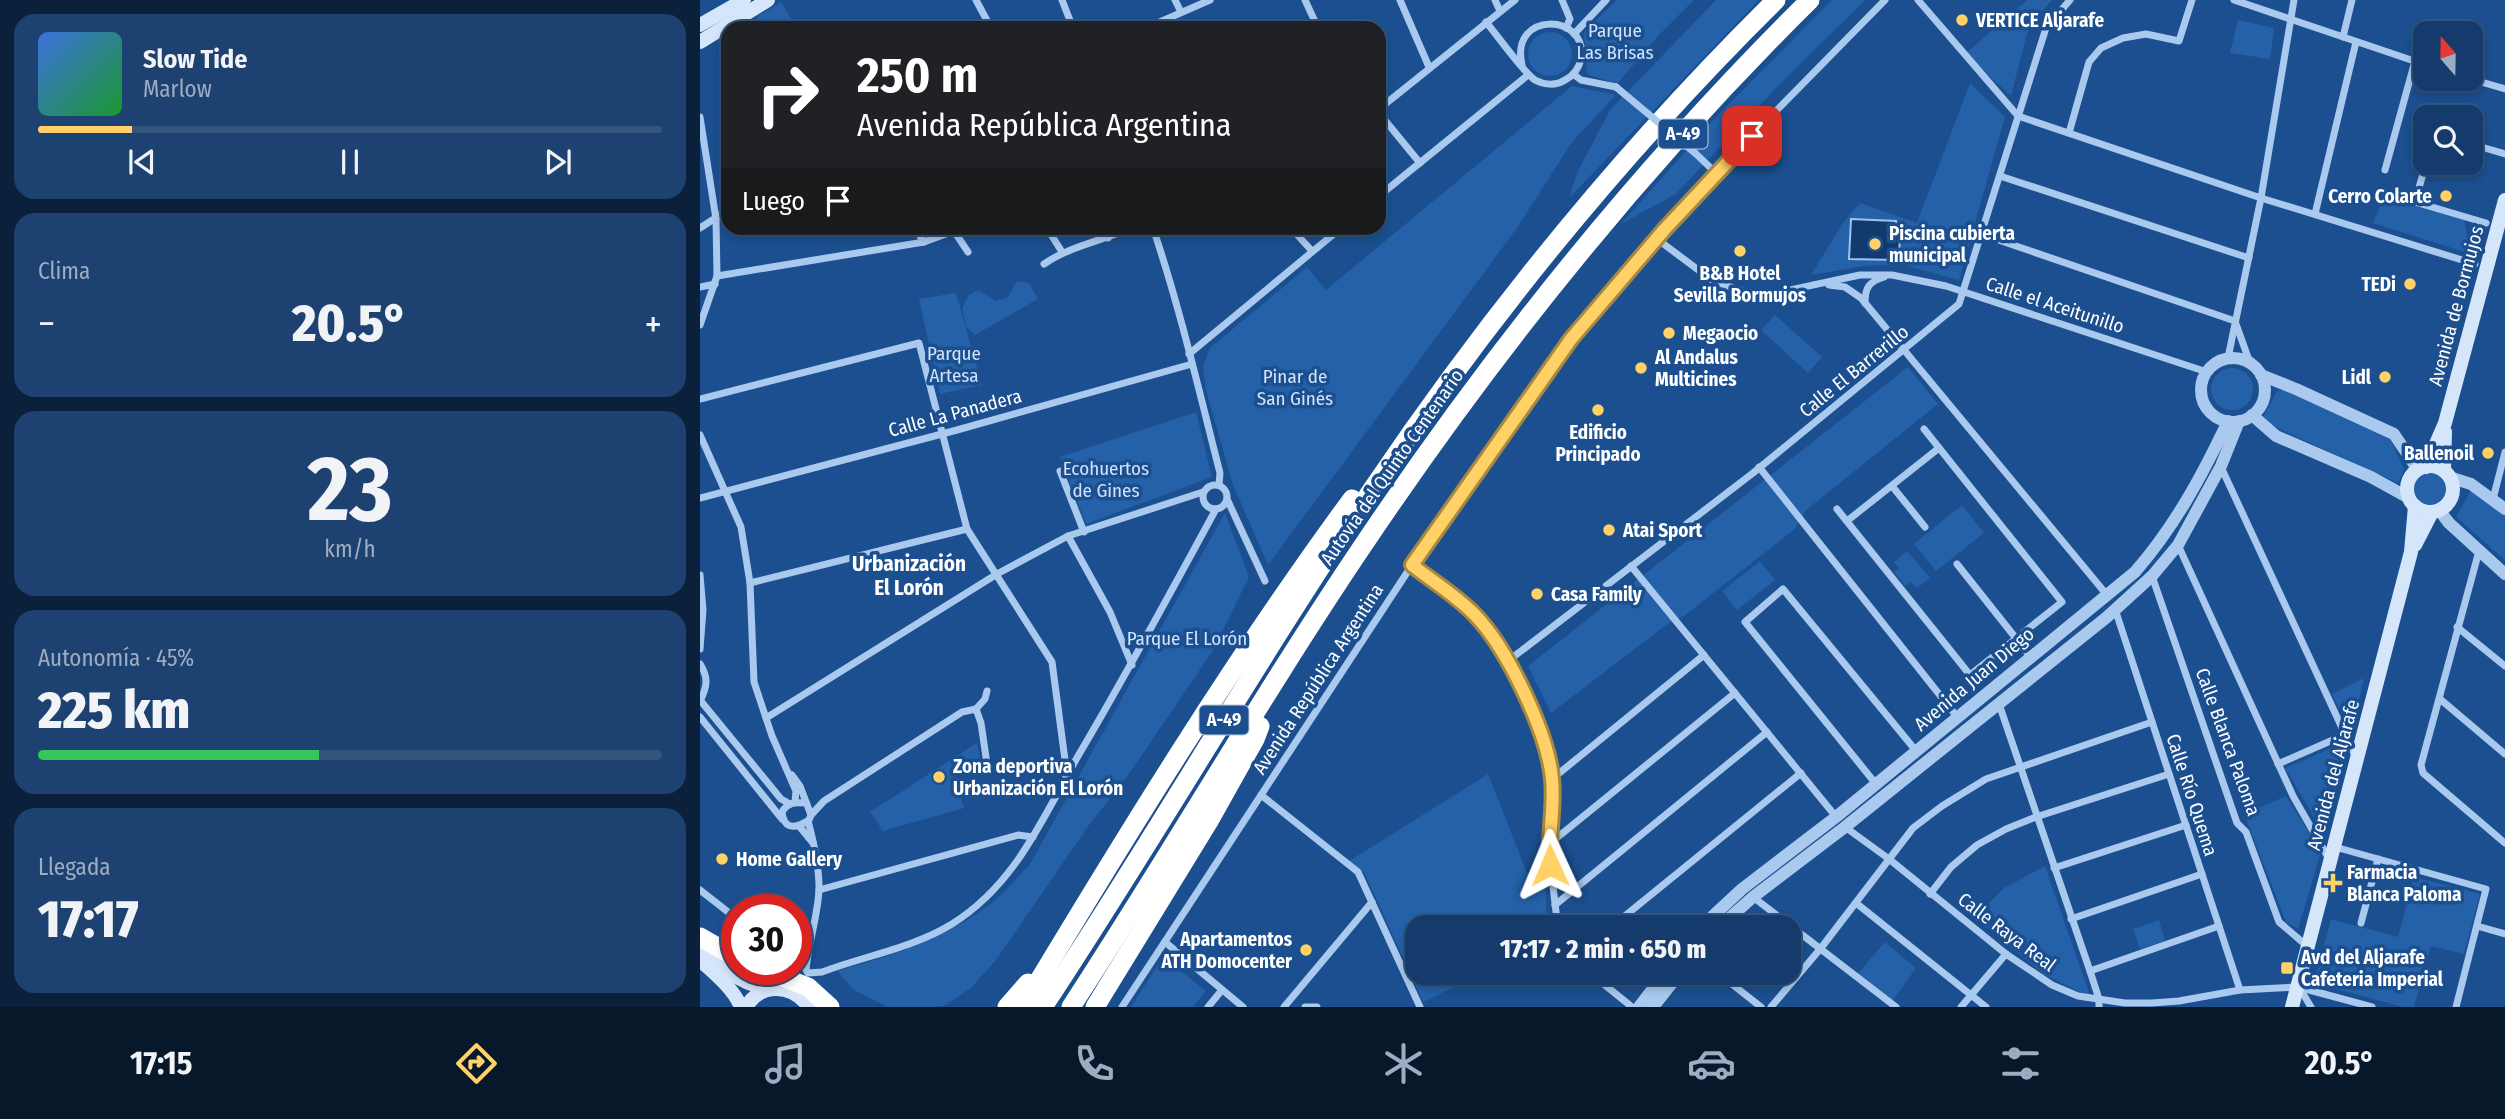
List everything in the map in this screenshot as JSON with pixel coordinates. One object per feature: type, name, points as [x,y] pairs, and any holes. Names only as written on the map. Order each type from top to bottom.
[{"type":"highway","name":"Autovía del Quinto Centenario","points":[[1043,1007],[1279,632],[1409,436],[1520,288],[1565,233],[1670,113],[1776,0]]},
{"type":"highway","name":"Autovía del Quinto Centenario","points":[[1071,1007],[1276,682],[1385,513],[1446,425],[1525,320],[1642,179],[1715,98],[1811,0]]},
{"type":"highway","points":[[1017,1007],[1035,974],[1247,649],[1325,535],[1376,466],[1409,436]]},
{"type":"highway","points":[[1096,1007],[1209,821],[1255,739],[1276,682]]},
{"type":"highway","points":[[1023,1007],[1100,878]]},
{"type":"highway","points":[[700,937],[721,949]]},
{"type":"highway","points":[[1007,1007],[1035,974]]},
{"type":"highway","points":[[803,985],[830,1007]]},
{"type":"main road","points":[[702,24],[744,0]]},
{"type":"main road","points":[[734,21],[768,0]]},
{"type":"main road","points":[[700,42],[721,29]]},
{"type":"main road","name":"Avenida de Bormujos","points":[[2422,468],[2445,423],[2505,200]]},
{"type":"main road","name":"Avenida de Bormujos","points":[[2445,423],[2446,474]]},
{"type":"main road","points":[[2422,468],[2446,474],[2453,491],[2446,505],[2436,511],[2412,502],[2407,485],[2422,468]]},
{"type":"main road","name":"Avenida del Aljarafe","points":[[2292,1007],[2411,552],[2412,502]]},
{"type":"main road","name":"Avenida del Aljarafe","points":[[2411,552],[2436,511]]},
{"type":"main road","points":[[700,944],[742,982],[788,990],[797,994],[808,1007]]},
{"type":"main road","points":[[700,960],[726,985],[743,1007],[759,993],[770,989]]},
{"type":"street","points":[[976,0],[987,21]]},
{"type":"street","points":[[1062,0],[1070,21]]},
{"type":"street","points":[[1175,0],[1181,12]]},
{"type":"street","points":[[1161,21],[1210,0]]},
{"type":"street","points":[[1305,0],[1315,21]]},
{"type":"street","points":[[1400,0],[1429,67]]},
{"type":"street","points":[[1495,0],[1500,12]]},
{"type":"street","points":[[1386,105],[1429,67],[1515,0]]},
{"type":"street","points":[[1562,0],[1570,19],[1566,28]]},
{"type":"street","points":[[1574,34],[1606,0]]},
{"type":"street","name":"Avenida República Argentina","points":[[1122,1007],[1412,565],[1571,339],[1716,173],[1885,0]]},
{"type":"street","points":[[1918,0],[2018,116],[2261,198],[2475,264]]},
{"type":"street","name":"Calle El Barrerillo","points":[[1508,661],[1759,467],[1905,351],[1959,304],[2046,28],[2070,0]]},
{"type":"street","points":[[2069,133],[2089,62],[2101,48],[2123,38],[2146,34],[2179,41],[2192,0]]},
{"type":"street","points":[[2234,0],[2413,60]]},
{"type":"street","points":[[2228,358],[2261,198],[2294,0]]},
{"type":"street","points":[[2343,37],[2352,0]]},
{"type":"street","points":[[1486,22],[1528,75],[1536,81],[1555,84],[1573,74],[1581,58],[1581,50],[1574,34],[1566,28],[1548,24],[1531,31],[1521,47],[1522,65]]},
{"type":"street","points":[[2315,214],[2356,42]]},
{"type":"street","points":[[2385,170],[2413,68]]},
{"type":"street","points":[[1573,74],[1580,80],[1616,87],[1716,173]]},
{"type":"street","points":[[1386,190],[1528,75]]},
{"type":"street","points":[[2483,83],[2505,89]]},
{"type":"street","points":[[700,117],[716,219],[716,280],[700,325]]},
{"type":"street","points":[[1386,120],[1420,163]]},
{"type":"street","points":[[2483,147],[2505,153]]},
{"type":"street","points":[[2423,175],[2415,202],[2486,223]]},
{"type":"street","points":[[2000,176],[2249,258]]},
{"type":"street","points":[[700,228],[721,215]]},
{"type":"street","points":[[1981,234],[2235,321]]},
{"type":"street","points":[[920,235],[924,242]]},
{"type":"street","points":[[700,287],[716,280],[924,242],[942,235]]},
{"type":"street","points":[[957,235],[968,252]]},
{"type":"street","points":[[1051,235],[1062,252]]},
{"type":"street","points":[[1045,264],[1062,252],[1115,235]]},
{"type":"street","points":[[1155,235],[1220,473],[1219,485]]},
{"type":"street","points":[[1297,235],[1312,251]]},
{"type":"street","points":[[1189,354],[1331,235]]},
{"type":"street","name":"Calle el Aceitunillo","points":[[1657,239],[1713,281],[1745,292],[1772,294],[1860,275],[1892,275],[1946,286],[2207,372]]},
{"type":"street","points":[[1865,303],[1865,289],[1872,281],[1892,275]]},
{"type":"street","points":[[1822,285],[1845,287],[1865,303],[2107,595]]},
{"type":"street","points":[[2235,321],[2250,363],[2261,375],[2394,435],[2422,468]]},
{"type":"street","points":[[700,399],[919,342],[967,529],[1052,662],[1067,776]]},
{"type":"street","points":[[2250,363],[2228,358],[2212,365],[2202,382],[2203,402],[2209,411],[2233,421],[2252,415],[2258,409],[2265,393],[2261,375]]},
{"type":"street","name":"Calle La Panadera","points":[[700,498],[1192,364]]},
{"type":"street","points":[[2252,415],[2276,436],[2371,477],[2412,502]]},
{"type":"street","name":"Avenida Juan Diego","points":[[1714,915],[1742,888],[1841,822],[1876,784],[2135,572],[2160,543],[2199,482],[2233,421]]},
{"type":"street","name":"Avenida Juan Diego","points":[[1733,915],[1841,822],[1998,703],[2152,576],[2178,545],[2221,466],[2233,421]]},
{"type":"street","points":[[1837,509],[1970,675],[2062,602],[1924,429]]},
{"type":"street","points":[[700,435],[741,527],[750,583],[754,682],[796,792],[792,803],[782,812],[783,820]]},
{"type":"street","points":[[1847,521],[1939,448]]},
{"type":"street","points":[[2493,499],[2505,452]]},
{"type":"street","points":[[2221,466],[2356,759]]},
{"type":"street","points":[[1759,467],[1958,718]]},
{"type":"street","points":[[1060,471],[1084,532]]},
{"type":"street","points":[[2446,474],[2471,484],[2505,509]]},
{"type":"street","points":[[766,718],[997,574],[1068,536],[1203,492],[1212,484],[1225,489],[1227,499],[1265,581]]},
{"type":"street","points":[[1892,486],[1924,527]]},
{"type":"street","points":[[1203,492],[1205,504],[1216,509]]},
{"type":"street","points":[[812,973],[822,972],[890,950],[951,925],[997,887],[1017,865],[1132,665],[1216,509],[1223,506],[1227,499]]},
{"type":"street","points":[[2436,511],[2505,573]]},
{"type":"street","points":[[750,583],[967,529]]},
{"type":"street","points":[[1068,536],[1110,612],[1132,665]]},
{"type":"street","points":[[2178,545],[2293,796],[2332,854],[2378,859],[2486,889],[2456,1007]]},
{"type":"street","points":[[2479,551],[2421,765],[2423,773],[2505,843]]},
{"type":"street","points":[[1957,564],[2030,656]]},
{"type":"street","points":[[1412,565],[1474,613],[1508,661],[1541,732],[1552,779],[1548,845],[1556,915]]},
{"type":"street","name":"Calle Raya Real","points":[[1632,566],[1841,822],[2007,954],[2052,985],[2099,1003],[2179,1001],[2241,990],[2298,987],[2372,1007]]},
{"type":"street","points":[[700,575],[703,610],[700,649]]},
{"type":"street","name":"Calle Blanca Paloma","points":[[2152,576],[2237,823],[2246,832],[2279,922],[2307,947]]},
{"type":"street","points":[[1876,784],[1745,622],[1783,589],[1917,752]]},
{"type":"street","name":"Calle Río Quema","points":[[2115,609],[2241,990]]},
{"type":"street","points":[[2457,627],[2505,666]]},
{"type":"street","points":[[1552,779],[1704,655]]},
{"type":"street","points":[[700,664],[707,680],[707,687],[700,701],[781,799],[792,803],[824,801]]},
{"type":"street","points":[[700,717],[790,827],[799,826],[824,801],[962,712],[976,709],[985,699],[987,691]]},
{"type":"street","points":[[1548,845],[1735,693]]},
{"type":"street","points":[[2440,699],[2505,754]]},
{"type":"street","points":[[1998,703],[2099,1003]]},
{"type":"street","points":[[976,709],[981,723],[988,772]]},
{"type":"street","points":[[1771,1007],[1821,948],[1913,828],[1941,806],[1986,779],[2152,722]]},
{"type":"street","points":[[1555,905],[1767,733]]},
{"type":"street","points":[[2278,765],[2344,735]]},
{"type":"street","points":[[782,760],[800,786],[816,846],[819,890],[812,927]]},
{"type":"street","points":[[1626,915],[1801,773]]},
{"type":"street","points":[[1930,894],[1951,867],[1977,845],[2006,829],[2169,774]]},
{"type":"street","points":[[1261,794],[1358,872],[1420,1007]]},
{"type":"street","points":[[2054,868],[2186,825]]},
{"type":"street","points":[[799,826],[816,846]]},
{"type":"street","points":[[819,890],[1017,835],[1034,837]]},
{"type":"street","points":[[2361,923],[2378,859]]},
{"type":"street","points":[[2071,919],[2202,874]]},
{"type":"street","points":[[700,890],[721,906]]},
{"type":"street","points":[[1753,897],[1896,1007]]},
{"type":"street","points":[[1284,1007],[1372,902]]},
{"type":"street","points":[[1856,903],[1986,1007]]},
{"type":"street","points":[[2090,971],[2219,926]]},
{"type":"street","points":[[2477,926],[2505,934]]},
{"type":"street","points":[[1165,942],[1243,1007]]},
{"type":"street","points":[[1961,1007],[2007,954]]},
{"type":"street","points":[[1605,985],[1632,1007]]},
{"type":"street","points":[[1639,1007],[1656,985]]},
{"type":"street","points":[[1653,1007],[1670,985]]},
{"type":"street","points":[[1733,985],[1761,1007]]},
{"type":"street","points":[[2298,987],[2311,1007]]},
{"type":"street","points":[[1208,1007],[1222,990]]},
{"type":"street","points":[[1305,1007],[1317,1007]]},
{"type":"green space","name":"Parque Las Brisas","points":[[1617,0],[1694,0],[1658,36],[1617,84],[1587,74],[1584,32]]},
{"type":"green space","points":[[1716,0],[1759,0],[1569,198],[1577,173],[1610,110]]},
{"type":"green space","points":[[1832,0],[1865,0],[1777,87],[1676,194],[1621,224],[1717,116]]},
{"type":"green space","points":[[2027,0],[2052,0],[2029,26],[2011,96],[1965,54]]},
{"type":"green space","points":[[781,2],[793,21],[759,21],[756,17]]},
{"type":"green space","points":[[2238,20],[2274,28],[2270,59],[2230,53]]},
{"type":"green space","points":[[1550,32],[1559,33],[1566,38],[1571,45],[1571,63],[1566,70],[1559,75],[1550,76],[1541,75],[1534,70],[1529,63],[1528,54],[1529,45],[1534,38],[1541,33]]},
{"type":"green space","points":[[1970,83],[2005,117],[1959,280],[1901,264],[1864,266],[1811,275],[1843,223],[1860,203],[1917,223]]},
{"type":"green space","name":"Pinar de San Ginés","points":[[1572,86],[1616,95],[1572,142],[1517,228],[1268,565],[1233,485],[1206,390],[1203,367],[1210,348],[1307,267],[1326,290]]},
{"type":"green space","points":[[2384,197],[2464,219],[2471,254],[2373,223]]},
{"type":"green space","points":[[1017,281],[1029,283],[1038,299],[975,335],[966,327],[962,308],[969,295],[978,290],[996,301],[1008,297]]},
{"type":"green space","name":"Parque Artesa","points":[[956,293],[982,385],[940,394],[919,299]]},
{"type":"green space","points":[[1775,315],[1822,357],[1808,373],[1761,330]]},
{"type":"green space","points":[[1908,367],[1938,404],[1805,511],[1795,529],[1684,616],[1666,625],[1551,713],[1528,666]]},
{"type":"green space","points":[[2232,368],[2247,374],[2253,389],[2247,404],[2232,410],[2217,404],[2211,389],[2217,374]]},
{"type":"green space","points":[[2284,390],[2390,438],[2404,469],[2398,483],[2275,427],[2263,417],[2277,391]]},
{"type":"green space","name":"Ecohuertos de Gines","points":[[1196,412],[1212,477],[1086,524],[1060,457]]},
{"type":"green space","points":[[2430,471],[2442,477],[2448,489],[2442,501],[2430,507],[2418,501],[2412,489],[2418,477]]},
{"type":"green space","points":[[2471,490],[2505,515],[2505,560],[2456,517]]},
{"type":"green space","points":[[1962,505],[1984,533],[1936,571],[1914,544]]},
{"type":"green space","name":"Parque El Lorón","points":[[1225,513],[1249,577],[1212,652],[1127,777],[1089,825],[996,960],[972,987],[946,1005],[888,1007],[854,990],[837,971],[901,951],[963,922],[1000,896],[1030,864]]},
{"type":"green space","points":[[1907,551],[1930,578],[1917,588],[1911,582],[1905,586],[1894,572],[1899,568],[1894,562]]},
{"type":"green space","points":[[1760,561],[1775,580],[1737,610],[1722,591]]},
{"type":"green space","points":[[2364,678],[2351,734],[2332,694]]},
{"type":"green space","name":"Zona deportiva Urbanización El Lorón","points":[[977,743],[981,761],[951,766],[964,808],[883,831],[870,812]]},
{"type":"green space","points":[[2341,744],[2345,753],[2324,834],[2285,768]]},
{"type":"green space","points":[[1488,774],[1527,873],[1545,873],[1547,915],[1405,915],[1405,962],[1364,872],[1349,861]]},
{"type":"green space","points":[[2286,796],[2321,852],[2298,929],[2286,922],[2244,814]]},
{"type":"green space","points":[[2045,866],[2091,998],[2044,974],[1974,918],[2004,888]]},
{"type":"green space","points":[[2414,877],[2480,894],[2464,954],[2431,946],[2414,1007],[2403,1007],[2314,983],[2331,919],[2398,937]]},
{"type":"green space","points":[[2159,920],[2165,941],[2140,949],[2133,929]]},
{"type":"green space","points":[[1885,942],[1916,968],[1891,1003],[1856,976]]},
{"type":"green space","points":[[1163,957],[1206,991],[1193,1007],[1131,1007]]},
{"type":"green space","points":[[1415,985],[1459,985],[1423,1002]]},
{"type":"shaded area","name":"Piscina cubierta municipal","points":[[1851,219],[1896,221],[1896,232],[1900,233],[1899,260],[1849,259]]},
{"type":"place","name":"VERTICE Aljarafe","points":[[1962,20]]},
{"type":"place","name":"Cerro Colarte","points":[[2446,196]]},
{"type":"place","name":"Piscina cubierta municipal","points":[[1875,244]]},
{"type":"place","name":"B&B Hotel Sevilla Bormujos","points":[[1740,251]]},
{"type":"place","name":"TEDi","points":[[2410,284]]},
{"type":"place","name":"Megaocio","points":[[1669,333]]},
{"type":"place","name":"Al Andalus Multicines","points":[[1641,368]]},
{"type":"place","name":"Lidl","points":[[2385,377]]},
{"type":"place","name":"Edificio Principado","points":[[1598,410]]},
{"type":"place","name":"Ballenoil","points":[[2488,453]]},
{"type":"place","name":"Atai Sport","points":[[1609,530]]},
{"type":"place","name":"Casa Family","points":[[1537,594]]},
{"type":"place","name":"Zona deportiva Urbanización El Lorón","points":[[939,777]]},
{"type":"place","name":"Home Gallery","points":[[722,859]]},
{"type":"place","name":"Farmacia Blanca Paloma","points":[[2333,883]]},
{"type":"place","name":"Apartamentos ATH Domocenter","points":[[1306,950]]},
{"type":"place","name":"Avd del Aljarafe Cafeteria Imperial","points":[[2287,968]]},
{"type":"district","name":"Urbanización El Lorón","points":[[909,576]]},
{"type":"route","points":[[1550,865],[1548,845],[1552,779],[1541,732],[1508,661],[1474,613],[1412,565],[1571,339],[1664,230],[1752,136]]}]
